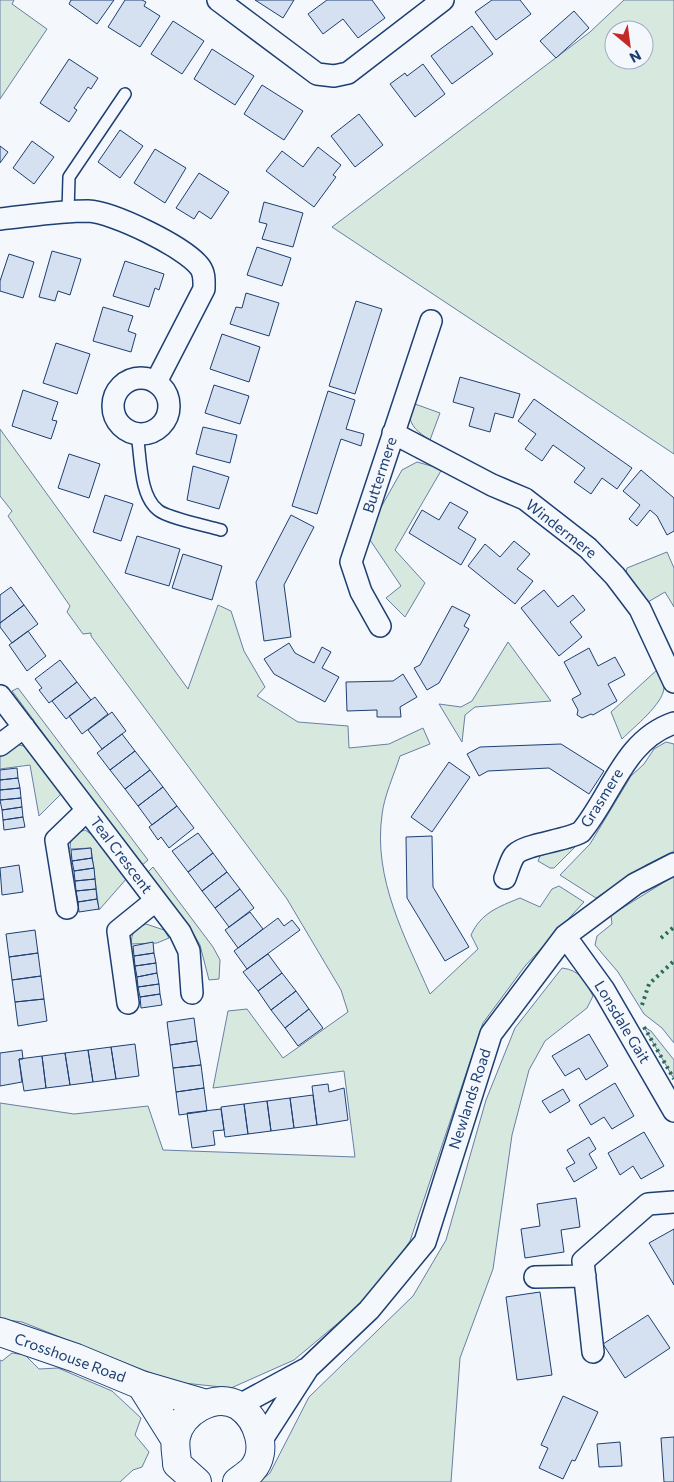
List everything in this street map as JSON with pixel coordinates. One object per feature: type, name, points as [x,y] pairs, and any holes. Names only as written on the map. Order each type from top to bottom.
[{"type":"street","points":[[218,0],[317,74],[334,76],[348,72],[442,0]]},
{"type":"street","points":[[0,219],[90,211],[119,217],[184,254],[200,267],[205,277],[204,289],[156,382]]},
{"type":"street","name":"Buttermere","points":[[380,626],[361,592],[351,562],[431,322]]},
{"type":"street","points":[[137,378],[156,382],[167,396],[168,414],[158,429],[150,433],[138,434],[124,429],[114,413],[115,395],[120,387],[137,378]]},
{"type":"street","name":"Windermere","points":[[393,433],[492,485],[525,499],[588,548],[615,576],[640,609],[674,682]]},
{"type":"street","name":"Teal Crescent","points":[[0,696],[180,932],[189,951],[192,993]]},
{"type":"street","name":"Grasmere","points":[[505,878],[515,855],[522,850],[572,838],[581,832],[619,768],[639,746],[663,727],[674,723]]},
{"type":"street","points":[[0,745],[24,727]]},
{"type":"street","name":"Teal Crescent","points":[[67,908],[56,840],[87,810]]},
{"type":"street","name":"Newlands Road","points":[[261,1441],[308,1368],[369,1310],[425,1242],[491,1034],[565,936],[635,884],[674,864]]},
{"type":"street","name":"Teal Crescent","points":[[128,1003],[118,931],[155,900]]},
{"type":"street","name":"Lonsdale Gait","points":[[565,936],[604,990],[674,1112]]},
{"type":"street","points":[[593,1352],[583,1261],[648,1204],[674,1202]]},
{"type":"street","points":[[535,1277],[585,1276]]},
{"type":"street","name":"Crosshouse Road","points":[[0,1332],[76,1358],[141,1385],[206,1404],[221,1402],[238,1406]]},
{"type":"street","name":"Newlands Road","points":[[238,1406],[308,1368]]},
{"type":"street","name":"Crosshouse Road","points":[[141,1385],[179,1467]]},
{"type":"street","points":[[179,1467],[180,1424],[189,1413],[206,1404]]},
{"type":"street","points":[[237,1482],[253,1469],[259,1456],[261,1441],[257,1426],[238,1406]]},
{"type":"lane","points":[[68,212],[69,177],[125,94]]},
{"type":"lane","points":[[138,434],[145,486],[150,502],[160,512],[221,530]]},
{"type":"shaded area","points":[[0,0],[14,0],[12,4],[47,29],[0,99]]},
{"type":"shaded area","points":[[624,0],[674,0],[674,454],[332,227],[590,32]]},
{"type":"shaded area","points":[[415,404],[440,413],[430,440],[418,432],[411,422],[409,412]]},
{"type":"shaded area","points":[[0,429],[188,689],[218,605],[231,611],[244,651],[265,687],[257,696],[298,722],[348,726],[349,748],[389,744],[423,728],[430,744],[400,756],[385,800],[380,839],[382,862],[393,907],[430,994],[478,949],[471,935],[475,927],[485,916],[504,904],[520,898],[540,907],[552,889],[559,886],[584,902],[525,966],[483,1023],[410,1241],[374,1293],[294,1360],[231,1388],[174,1382],[22,1322],[0,1319],[0,1103],[74,1114],[148,1106],[163,1150],[355,1157],[344,1071],[213,1088],[228,1011],[247,1009],[283,1058],[348,1012],[341,990],[287,899],[91,636],[91,633],[83,634],[67,612],[70,606],[8,516],[12,511],[0,496]]},
{"type":"shaded area","points":[[417,462],[442,469],[395,550],[425,583],[405,617],[386,598],[401,586],[366,534],[402,470]]},
{"type":"shaded area","points":[[667,552],[674,568],[674,607],[665,592],[648,602],[637,598],[625,579],[627,568]]},
{"type":"shaded area","points":[[508,642],[551,701],[475,707],[465,715],[462,742],[439,704],[461,707],[472,701]]},
{"type":"shaded area","points":[[658,669],[664,683],[659,701],[622,739],[611,712]]},
{"type":"shaded area","points":[[18,688],[148,860],[141,866],[12,691]]},
{"type":"shaded area","points":[[666,742],[674,744],[674,851],[646,865],[596,898],[560,875],[590,844],[631,776],[644,764],[654,749]]},
{"type":"shaded area","points":[[13,744],[24,746],[61,794],[39,816],[30,765],[0,769],[0,754]]},
{"type":"shaded area","points":[[85,830],[97,838],[128,877],[99,910],[91,848],[70,849],[71,835]]},
{"type":"shaded area","points":[[578,844],[554,868],[550,868],[538,861],[540,856]]},
{"type":"shaded area","points":[[153,867],[213,947],[220,960],[219,979],[209,980],[200,945],[192,931],[148,872]]},
{"type":"shaded area","points":[[674,876],[674,1043],[662,1028],[644,1014],[618,972],[595,945],[597,936],[612,924],[611,915]]},
{"type":"shaded area","points":[[146,924],[164,930],[169,938],[157,943],[131,944],[134,931]]},
{"type":"shaded area","points":[[562,968],[578,974],[593,996],[587,1008],[545,1041],[529,1070],[512,1135],[493,1269],[460,1358],[451,1482],[259,1482],[270,1473],[309,1397],[413,1296],[446,1240],[486,1100],[515,1028]]},
{"type":"shaded area","points":[[644,1027],[651,1031],[674,1060],[674,1079]]},
{"type":"shaded area","points":[[12,1353],[25,1355],[39,1369],[58,1368],[112,1391],[141,1418],[135,1435],[149,1452],[142,1467],[133,1470],[120,1482],[0,1482],[0,1360],[2,1361]]},
{"type":"building","points":[[71,0],[114,0],[97,24],[69,4]]},
{"type":"building","points":[[125,0],[142,0],[146,2],[144,6],[160,16],[140,47],[108,27]]},
{"type":"building","points":[[255,0],[294,0],[283,18]]},
{"type":"building","points":[[327,0],[372,0],[385,18],[358,38],[343,19],[323,34],[308,14]]},
{"type":"building","points":[[492,0],[520,0],[531,14],[496,40],[475,12]]},
{"type":"building","points":[[574,11],[589,28],[556,58],[540,41]]},
{"type":"building","points":[[173,21],[204,41],[182,74],[151,54]]},
{"type":"building","points":[[472,26],[493,54],[452,84],[431,56]]},
{"type":"building","points":[[212,49],[254,76],[235,105],[194,79]]},
{"type":"building","points":[[69,59],[98,78],[91,89],[88,87],[74,108],[77,110],[69,122],[40,103]]},
{"type":"building","points":[[423,64],[445,94],[415,117],[390,84],[405,73],[407,76]]},
{"type":"building","points":[[262,85],[303,111],[284,140],[244,114]]},
{"type":"building","points":[[359,114],[383,145],[355,167],[331,136]]},
{"type":"building","points":[[120,130],[143,146],[120,178],[98,162]]},
{"type":"building","points":[[32,141],[54,157],[34,184],[13,168]]},
{"type":"building","points":[[0,146],[8,152],[0,163]]},
{"type":"building","points":[[318,147],[341,165],[333,175],[336,177],[314,207],[266,171],[282,151],[303,167]]},
{"type":"building","points":[[155,149],[186,168],[165,203],[134,183]]},
{"type":"building","points":[[199,173],[229,192],[211,219],[199,211],[194,219],[176,208]]},
{"type":"building","points":[[264,202],[303,213],[293,247],[262,239],[267,224],[259,222]]},
{"type":"building","points":[[257,247],[291,258],[282,286],[247,275]]},
{"type":"building","points":[[52,251],[81,259],[70,295],[58,291],[55,301],[39,297]]},
{"type":"building","points":[[9,254],[34,262],[23,298],[0,291],[0,281]]},
{"type":"building","points":[[125,261],[164,274],[159,290],[155,288],[149,307],[113,296]]},
{"type":"building","points":[[246,293],[279,303],[269,336],[230,324],[236,307],[242,308]]},
{"type":"building","points":[[356,301],[382,309],[355,394],[329,386]]},
{"type":"building","points":[[103,307],[133,316],[128,331],[136,334],[131,352],[93,341]]},
{"type":"building","points":[[222,334],[260,347],[249,382],[210,369]]},
{"type":"building","points":[[56,343],[90,354],[77,394],[43,383]]},
{"type":"building","points":[[460,377],[520,394],[513,418],[495,413],[490,432],[469,426],[474,408],[453,402]]},
{"type":"building","points":[[214,385],[249,396],[240,424],[205,413]]},
{"type":"building","points":[[23,390],[58,402],[52,420],[57,421],[51,439],[12,426]]},
{"type":"building","points":[[328,391],[355,400],[346,429],[364,434],[361,446],[341,439],[317,514],[292,506]]},
{"type":"building","points":[[534,399],[632,468],[617,489],[602,478],[591,494],[574,482],[585,468],[553,445],[542,461],[525,449],[536,434],[518,421]]},
{"type":"building","points":[[203,427],[237,435],[230,463],[196,454]]},
{"type":"building","points":[[69,454],[100,464],[89,498],[58,488]]},
{"type":"building","points":[[193,466],[229,477],[219,509],[187,500]]},
{"type":"building","points":[[641,470],[674,498],[674,531],[667,535],[657,516],[650,510],[637,526],[629,519],[640,505],[623,491]]},
{"type":"building","points":[[105,495],[133,504],[121,541],[93,532]]},
{"type":"building","points":[[450,502],[468,512],[458,528],[476,539],[461,565],[409,533],[422,510],[439,520]]},
{"type":"building","points":[[291,515],[314,527],[284,585],[291,637],[264,641],[256,582]]},
{"type":"building","points":[[137,536],[180,549],[169,586],[125,573]]},
{"type":"building","points":[[514,541],[530,554],[517,569],[533,581],[515,604],[468,566],[485,544],[500,557]]},
{"type":"building","points":[[183,554],[222,566],[212,600],[172,588]]},
{"type":"building","points":[[11,587],[24,605],[0,623],[0,595]]},
{"type":"building","points":[[544,590],[558,607],[573,595],[585,610],[570,622],[582,637],[559,656],[521,608]]},
{"type":"building","points":[[24,605],[38,624],[12,643],[0,627],[0,623]]},
{"type":"building","points":[[452,606],[470,615],[464,626],[469,629],[439,683],[427,690],[414,668],[420,665]]},
{"type":"building","points":[[28,631],[46,656],[27,671],[9,645]]},
{"type":"building","points":[[289,643],[295,653],[314,663],[322,647],[331,652],[322,668],[339,677],[325,702],[274,674],[264,659]]},
{"type":"building","points":[[589,648],[598,666],[615,657],[625,675],[608,684],[617,701],[593,715],[582,718],[577,715],[578,710],[572,699],[581,694],[564,662]]},
{"type":"building","points":[[60,660],[77,682],[49,703],[39,690],[42,688],[35,679]]},
{"type":"building","points":[[403,674],[417,697],[400,707],[401,717],[377,717],[377,710],[347,711],[346,682],[393,681]]},
{"type":"building","points":[[77,682],[91,700],[66,719],[52,701]]},
{"type":"building","points":[[95,697],[108,714],[82,734],[69,716]]},
{"type":"building","points":[[112,712],[126,731],[102,749],[88,730]]},
{"type":"building","points":[[122,734],[135,751],[110,770],[97,753]]},
{"type":"building","points":[[561,744],[604,771],[589,794],[549,768],[488,771],[479,776],[467,754],[480,747]]},
{"type":"building","points":[[135,751],[150,770],[125,789],[110,770]]},
{"type":"building","points":[[449,762],[470,777],[432,832],[411,817]]},
{"type":"building","points":[[17,768],[18,778],[0,780],[0,770]]},
{"type":"building","points":[[150,770],[163,787],[138,806],[125,789]]},
{"type":"building","points":[[18,778],[20,788],[0,790],[0,780]]},
{"type":"building","points":[[163,787],[177,806],[152,825],[138,806]]},
{"type":"building","points":[[20,788],[21,798],[0,800],[0,790]]},
{"type":"building","points":[[21,798],[22,807],[2,810],[0,800]]},
{"type":"building","points":[[177,806],[194,828],[169,848],[161,837],[158,840],[149,827]]},
{"type":"building","points":[[22,807],[23,817],[3,820],[2,810]]},
{"type":"building","points":[[23,817],[25,827],[4,830],[3,820]]},
{"type":"building","points":[[198,833],[213,853],[188,872],[172,851]]},
{"type":"building","points":[[432,836],[433,887],[469,947],[445,961],[407,898],[406,837]]},
{"type":"building","points":[[91,848],[92,858],[72,861],[71,850]]},
{"type":"building","points":[[213,853],[227,872],[202,891],[188,872]]},
{"type":"building","points":[[92,858],[94,868],[74,871],[72,861]]},
{"type":"building","points":[[19,865],[23,892],[2,895],[0,868]]},
{"type":"building","points":[[94,868],[95,879],[75,881],[74,871]]},
{"type":"building","points":[[227,872],[240,889],[215,908],[202,891]]},
{"type":"building","points":[[95,879],[96,889],[76,891],[75,881]]},
{"type":"building","points":[[96,889],[97,899],[78,902],[76,891]]},
{"type":"building","points":[[240,889],[254,908],[229,927],[215,908]]},
{"type":"building","points":[[97,899],[99,909],[79,912],[78,902]]},
{"type":"building","points":[[250,912],[263,929],[238,948],[225,930]]},
{"type":"building","points":[[278,918],[284,926],[292,920],[300,930],[247,969],[234,951]]},
{"type":"building","points":[[35,930],[38,953],[9,957],[6,934]]},
{"type":"building","points":[[153,942],[154,953],[134,956],[133,946]]},
{"type":"building","points":[[38,953],[41,976],[12,980],[9,957]]},
{"type":"building","points":[[154,953],[156,963],[135,966],[134,956]]},
{"type":"building","points":[[268,954],[282,973],[258,991],[243,972]]},
{"type":"building","points":[[156,963],[157,973],[137,977],[135,966]]},
{"type":"building","points":[[157,973],[159,984],[138,987],[137,977]]},
{"type":"building","points":[[282,973],[296,991],[271,1010],[258,991]]},
{"type":"building","points":[[41,976],[44,999],[15,1002],[12,980]]},
{"type":"building","points":[[159,984],[160,994],[140,997],[138,987]]},
{"type":"building","points":[[296,991],[309,1009],[285,1028],[271,1010]]},
{"type":"building","points":[[160,994],[162,1005],[141,1008],[140,997]]},
{"type":"building","points":[[44,999],[47,1021],[18,1026],[15,1002]]},
{"type":"building","points":[[309,1009],[323,1028],[298,1046],[285,1028]]},
{"type":"building","points":[[194,1018],[197,1041],[170,1045],[167,1022]]},
{"type":"building","points":[[589,1034],[608,1066],[586,1080],[579,1068],[565,1076],[552,1056]]},
{"type":"building","points":[[197,1041],[201,1065],[173,1068],[170,1045]]},
{"type":"building","points":[[135,1044],[139,1076],[116,1079],[111,1047]]},
{"type":"building","points":[[111,1047],[116,1079],[93,1082],[88,1050]]},
{"type":"building","points":[[22,1050],[23,1059],[19,1059],[22,1082],[0,1086],[0,1053]]},
{"type":"building","points":[[88,1050],[93,1082],[70,1085],[65,1053]]},
{"type":"building","points":[[65,1053],[70,1085],[46,1088],[42,1056]]},
{"type":"building","points":[[42,1056],[46,1088],[24,1091],[19,1059]]},
{"type":"building","points":[[201,1065],[204,1088],[176,1092],[173,1068]]},
{"type":"building","points":[[615,1083],[634,1116],[612,1129],[604,1117],[591,1125],[579,1105]]},
{"type":"building","points":[[328,1084],[329,1092],[344,1088],[348,1120],[317,1125],[312,1086]]},
{"type":"building","points":[[204,1088],[207,1111],[179,1115],[176,1092]]},
{"type":"building","points":[[563,1089],[570,1101],[550,1113],[542,1101]]},
{"type":"building","points":[[313,1095],[317,1125],[294,1128],[290,1098]]},
{"type":"building","points":[[290,1098],[294,1128],[271,1131],[267,1101]]},
{"type":"building","points":[[267,1101],[271,1131],[248,1134],[244,1104]]},
{"type":"building","points":[[244,1104],[248,1134],[225,1137],[221,1107]]},
{"type":"building","points":[[221,1109],[224,1130],[213,1131],[215,1145],[192,1148],[187,1113]]},
{"type":"building","points":[[644,1132],[664,1166],[641,1179],[633,1166],[620,1175],[608,1153]]},
{"type":"building","points":[[589,1137],[596,1149],[589,1154],[597,1168],[574,1182],[566,1168],[575,1163],[567,1150]]},
{"type":"building","points":[[576,1198],[580,1227],[561,1230],[564,1252],[525,1258],[521,1229],[540,1226],[537,1204]]},
{"type":"building","points":[[674,1229],[674,1285],[649,1243]]},
{"type":"building","points":[[540,1292],[552,1375],[517,1380],[506,1297]]},
{"type":"building","points":[[648,1315],[670,1348],[625,1378],[603,1344]]},
{"type":"building","points":[[563,1396],[598,1412],[575,1461],[572,1460],[563,1479],[539,1468],[548,1448],[541,1445]]},
{"type":"building","points":[[674,1437],[674,1482],[664,1482],[661,1438]]},
{"type":"building","points":[[620,1442],[622,1466],[599,1467],[597,1444]]},
{"type":"hedge","points":[[661,938],[674,927]]},
{"type":"hedge","points":[[642,1005],[649,984],[674,961]]},
{"type":"hedge","points":[[644,1027],[674,1079]]}]
